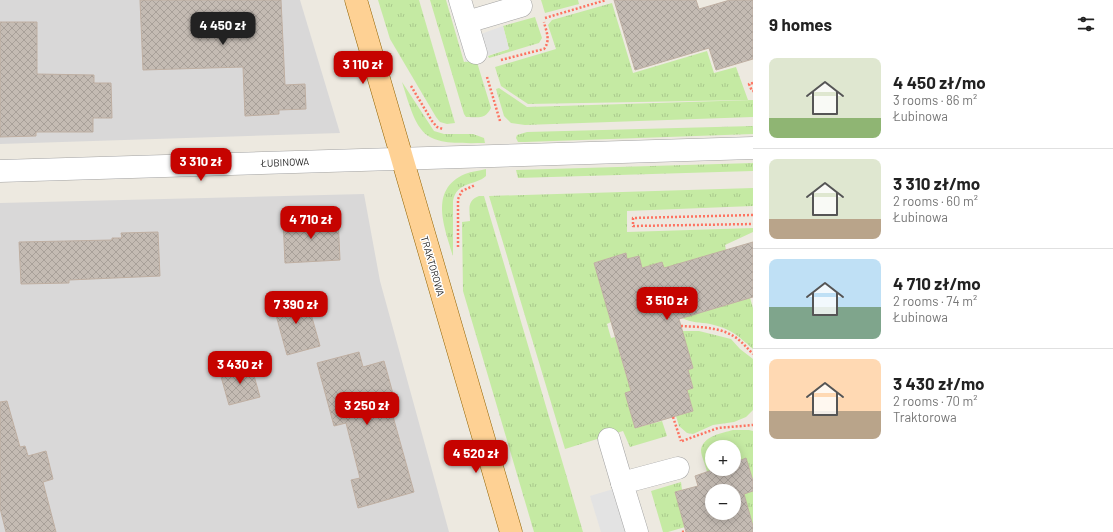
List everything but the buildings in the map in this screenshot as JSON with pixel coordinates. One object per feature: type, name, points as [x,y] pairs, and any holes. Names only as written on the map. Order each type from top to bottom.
[{"type":"main road","name":"TRAKTOROWA","points":[[356,0],[511,532]]},
{"type":"street","points":[[460,0],[480,62]]},
{"type":"street","points":[[467,22],[521,6]]},
{"type":"street","name":"ŁUBINOWA","points":[[0,171],[402,160],[753,148]]},
{"type":"street","points":[[609,439],[637,532]]},
{"type":"street","points":[[622,483],[678,468]]},
{"type":"path","points":[[499,60],[544,49],[547,45],[548,39],[543,18],[606,0]]},
{"type":"path","points":[[480,62],[500,121]]},
{"type":"path","points":[[409,83],[432,121],[437,126],[450,130]]},
{"type":"path","points":[[753,83],[749,84],[753,91]]},
{"type":"path","points":[[458,248],[458,199],[462,191],[469,187],[478,184],[490,183],[489,156]]},
{"type":"path","points":[[753,215],[633,218],[633,226],[753,224]]},
{"type":"path","points":[[681,326],[703,327],[726,333],[738,339],[753,354]]},
{"type":"path","points":[[673,417],[681,441],[718,428],[753,425]]},
{"type":"path","points":[[682,532],[686,531]]},
{"type":"shaded area","points":[[0,0],[300,0],[340,133],[0,144]]},
{"type":"shaded area","points":[[448,0],[470,0],[481,34],[503,26],[509,49],[466,62]]},
{"type":"shaded area","points":[[364,194],[380,281],[449,532],[0,532],[0,203]]},
{"type":"shaded area","points":[[633,483],[648,532],[601,532],[590,496]]},
{"type":"green space","points":[[378,0],[419,0],[455,123],[447,124],[440,122],[436,117],[390,39]]},
{"type":"green space","points":[[430,0],[446,0],[464,62],[476,59],[491,108],[484,116],[466,117],[464,114]]},
{"type":"green space","points":[[541,0],[578,0],[579,4],[545,13]]},
{"type":"green space","points":[[612,3],[633,73],[707,51],[714,73],[736,67],[748,100],[528,104],[501,86],[495,67],[556,49],[548,25],[552,20]]},
{"type":"green space","points":[[535,17],[542,38],[539,43],[489,58],[488,56],[509,49],[503,26]]},
{"type":"green space","points":[[402,82],[434,131],[444,134],[473,134],[484,138],[485,143],[448,142],[436,140],[427,135],[414,117]]},
{"type":"green space","points":[[499,88],[527,107],[753,100],[753,117],[525,125],[511,123],[504,116],[496,89]]},
{"type":"green space","points":[[753,126],[753,134],[525,142],[518,142],[516,138],[517,135],[527,132]]},
{"type":"green space","points":[[753,163],[753,171],[518,178],[516,170]]},
{"type":"green space","points":[[486,169],[486,176],[462,187],[455,195],[453,201],[453,256],[446,234],[442,210],[446,190],[454,181],[465,174]]},
{"type":"green space","points":[[753,188],[753,206],[627,211],[627,232],[753,228],[753,232],[725,245],[726,250],[664,268],[661,262],[642,268],[639,256],[627,259],[625,253],[594,263],[611,322],[607,324],[611,338],[615,337],[631,391],[625,393],[635,428],[662,421],[667,436],[630,447],[623,431],[565,449],[489,196]]},
{"type":"green space","points":[[479,196],[484,196],[583,532],[534,532],[463,291],[462,222],[470,221],[470,203]]},
{"type":"green space","points":[[750,298],[753,308],[753,349],[729,330],[682,318]]},
{"type":"green space","points":[[682,331],[699,331],[731,339],[740,349],[753,359],[753,410],[746,417],[734,422],[713,425],[693,434],[687,433],[679,426],[676,416],[693,411],[687,390],[693,388],[688,370],[693,368]]},
{"type":"green space","points":[[733,430],[753,431],[753,481],[746,459],[741,461],[741,440],[706,440]]},
{"type":"green space","points":[[705,441],[705,465],[701,452],[702,445]]},
{"type":"green space","points":[[681,482],[682,490],[675,492],[685,527],[663,532],[651,491]]},
{"type":"green space","points":[[753,491],[753,526],[744,494]]}]
